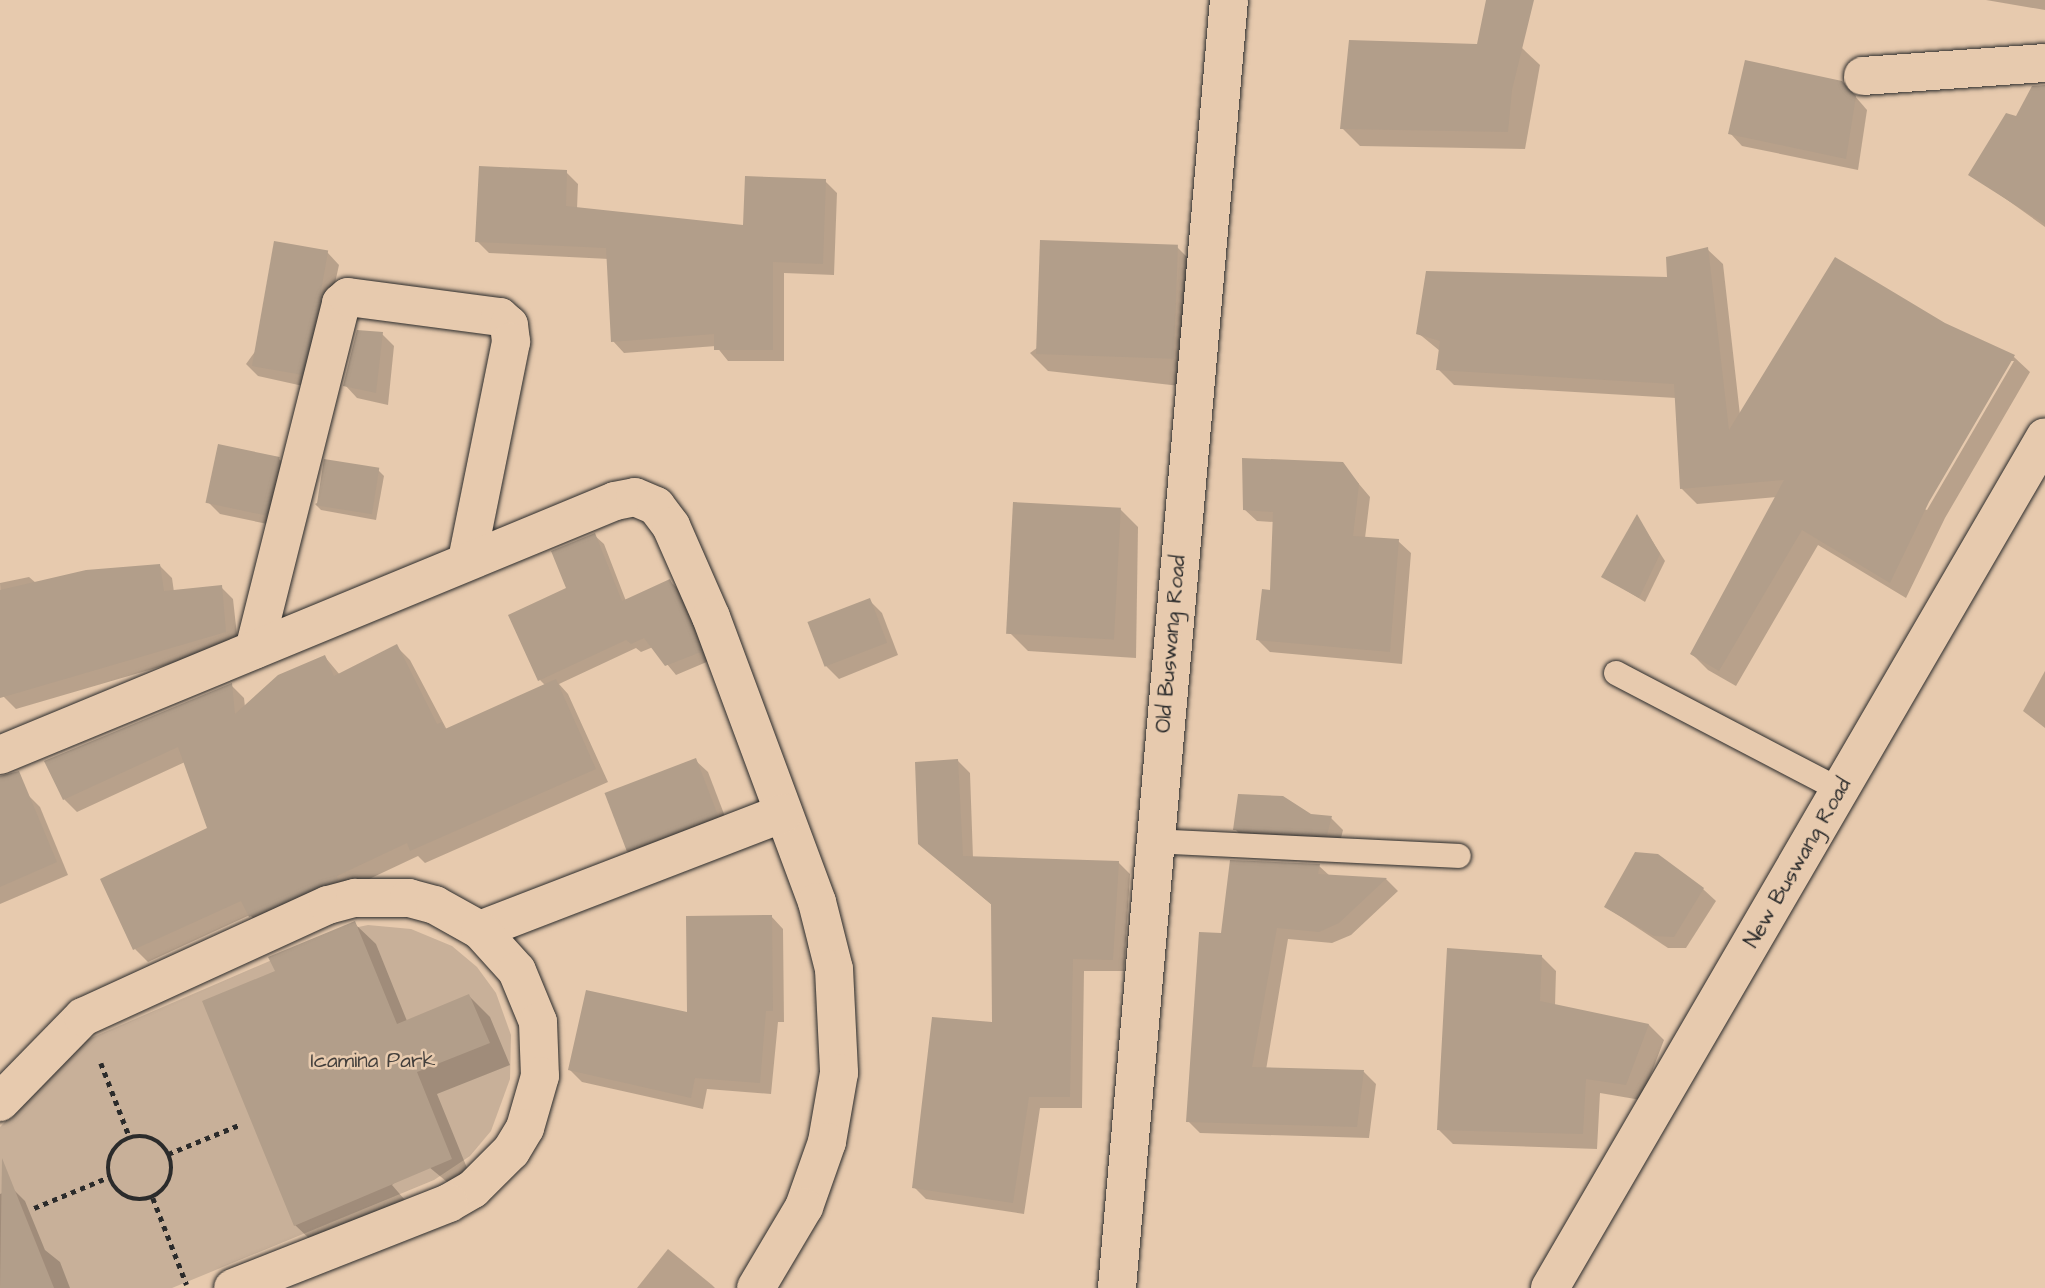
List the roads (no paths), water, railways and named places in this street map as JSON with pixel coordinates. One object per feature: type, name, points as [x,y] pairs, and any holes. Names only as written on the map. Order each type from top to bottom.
[{"type":"street","name":"Old Buswang Road","points":[[1116,1288],[1153,841],[1229,0]]},
{"type":"street","points":[[1863,76],[2045,63]]},
{"type":"street","points":[[254,650],[341,303],[348,297],[500,317],[509,325],[510,342],[467,561]]},
{"type":"street","name":"New Buswang Road","points":[[1550,1288],[1840,790],[2042,451]]},
{"type":"street","points":[[0,755],[624,498],[656,506],[671,526],[711,617],[817,902],[834,969],[839,1073],[817,1175],[788,1238],[756,1288]]},
{"type":"street","points":[[480,930],[783,813]]},
{"type":"street","points":[[0,1102],[83,1017],[328,905],[355,898],[409,898],[435,905],[480,930],[517,971],[538,1021],[540,1076],[525,1128],[511,1151],[473,1189],[314,1273],[233,1288]]},
{"type":"lane","points":[[1616,673],[1840,790]]},
{"type":"lane","points":[[1153,841],[1459,856]]},
{"type":"park label","name":"Icamina Park","points":[[373,1061]]}]
